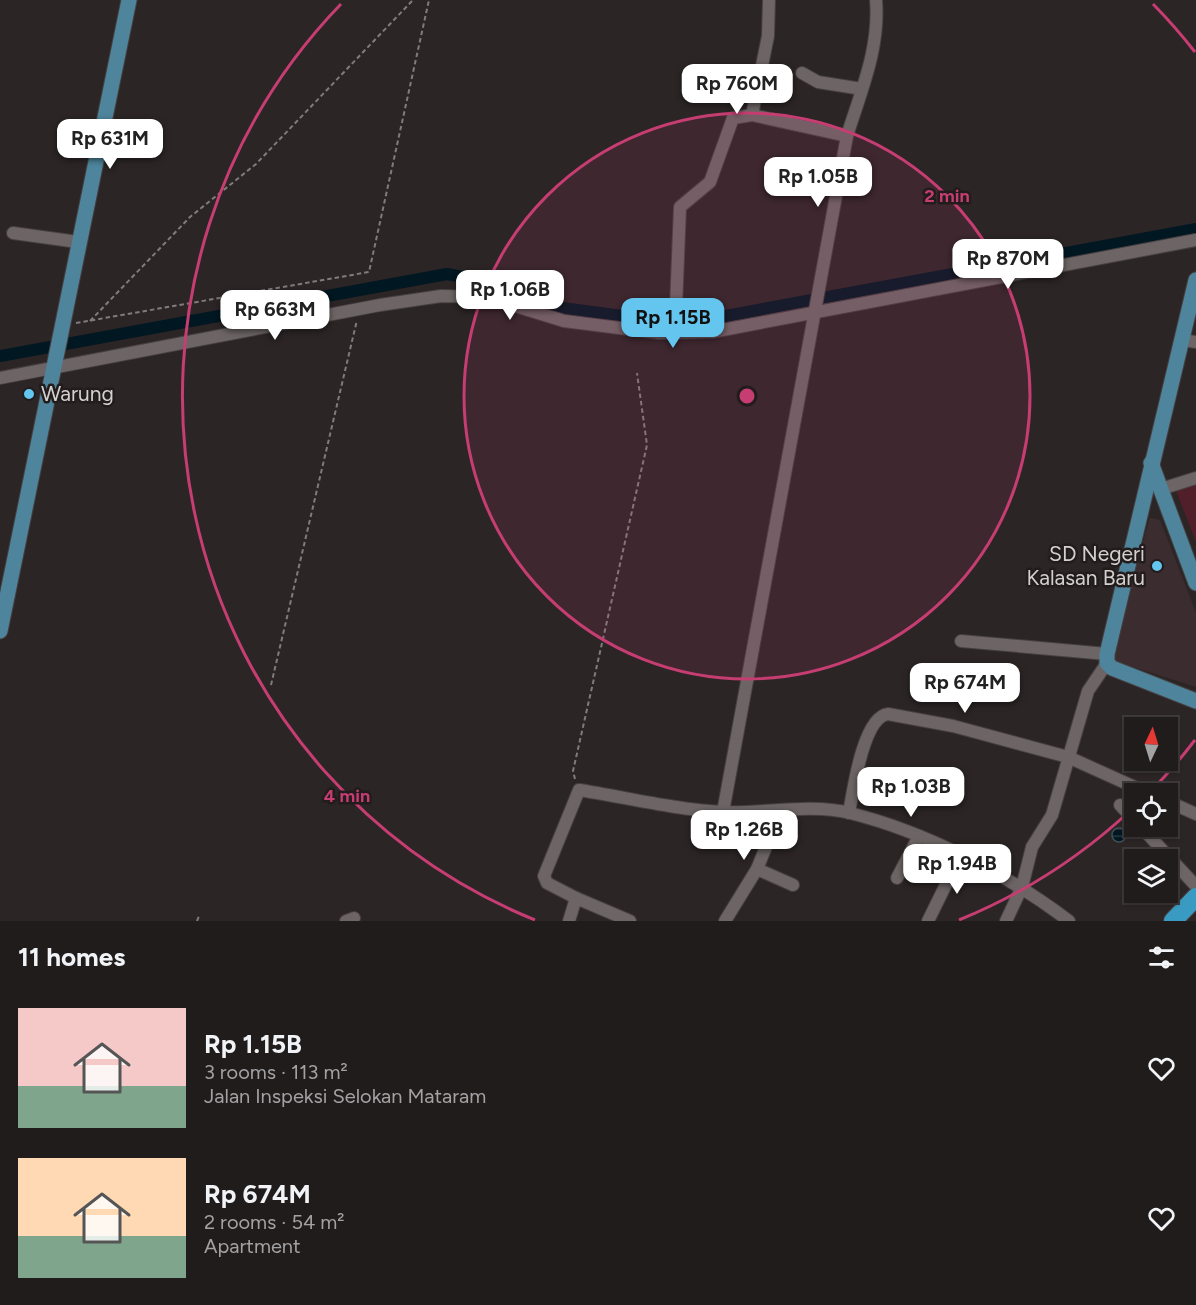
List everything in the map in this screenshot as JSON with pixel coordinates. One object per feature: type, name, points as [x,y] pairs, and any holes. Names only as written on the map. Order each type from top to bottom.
[{"type":"highway","points":[[1173,921],[1196,897]]},
{"type":"main road","points":[[0,631],[129,0]]},
{"type":"main road","points":[[1196,280],[1189,341],[1152,463],[1107,658],[1112,668],[1196,701]]},
{"type":"main road","points":[[1152,463],[1196,583]]},
{"type":"street","points":[[752,115],[768,36],[770,0]]},
{"type":"street","points":[[723,812],[847,136],[878,26],[876,0]]},
{"type":"street","points":[[802,73],[818,82],[862,89]]},
{"type":"street","points":[[676,307],[680,207],[710,182],[733,118],[752,115],[847,136]]},
{"type":"street","points":[[13,233],[78,242]]},
{"type":"street","points":[[0,378],[55,364],[360,308],[441,296],[486,297],[564,321],[660,333],[691,334],[742,327],[815,308],[1196,240]]},
{"type":"street","points":[[1161,489],[1196,478]]},
{"type":"street","points":[[961,641],[1107,658],[1088,691],[1052,815],[1032,847],[1022,887],[1006,921]]},
{"type":"street","points":[[849,813],[857,770],[873,724],[882,715],[953,726],[1068,757],[1126,783]]},
{"type":"street","points":[[630,921],[547,883],[544,876],[579,790],[723,812],[817,809],[849,813],[919,836],[960,856],[1022,887],[1069,921]]},
{"type":"street","points":[[1120,805],[1124,809]]},
{"type":"street","points":[[1178,806],[1196,814]]},
{"type":"street","points":[[725,921],[757,869],[782,810]]},
{"type":"street","points":[[897,878],[919,836]]},
{"type":"street","points":[[1150,837],[1196,886]]},
{"type":"street","points":[[928,921],[960,856]]},
{"type":"street","points":[[757,869],[793,885]]},
{"type":"street","points":[[569,921],[576,898]]},
{"type":"path","points":[[90,321],[190,217],[256,164],[413,0]]},
{"type":"path","points":[[61,330],[90,321],[369,272],[429,0]]},
{"type":"path","points":[[271,685],[360,308]]},
{"type":"path","points":[[579,790],[573,771],[647,445],[637,373]]},
{"type":"path","points":[[198,921],[199,916]]},
{"type":"shaded area","points":[[1196,481],[1196,542],[1175,488]]},
{"type":"shaded area","name":"SD Negeri Kalasan Baru","points":[[1150,518],[1160,520],[1196,613],[1196,687],[1109,659]]},
{"type":"water","points":[[1116,828],[1122,828],[1126,838],[1122,842],[1116,842],[1112,838],[1112,832]]},
{"type":"waterway","points":[[0,356],[447,274],[469,278],[540,305],[682,324],[1196,229]]},
{"type":"place","name":"Warung","points":[[29,394]]},
{"type":"place","name":"SD Negeri Kalasan Baru","points":[[1157,566]]}]
